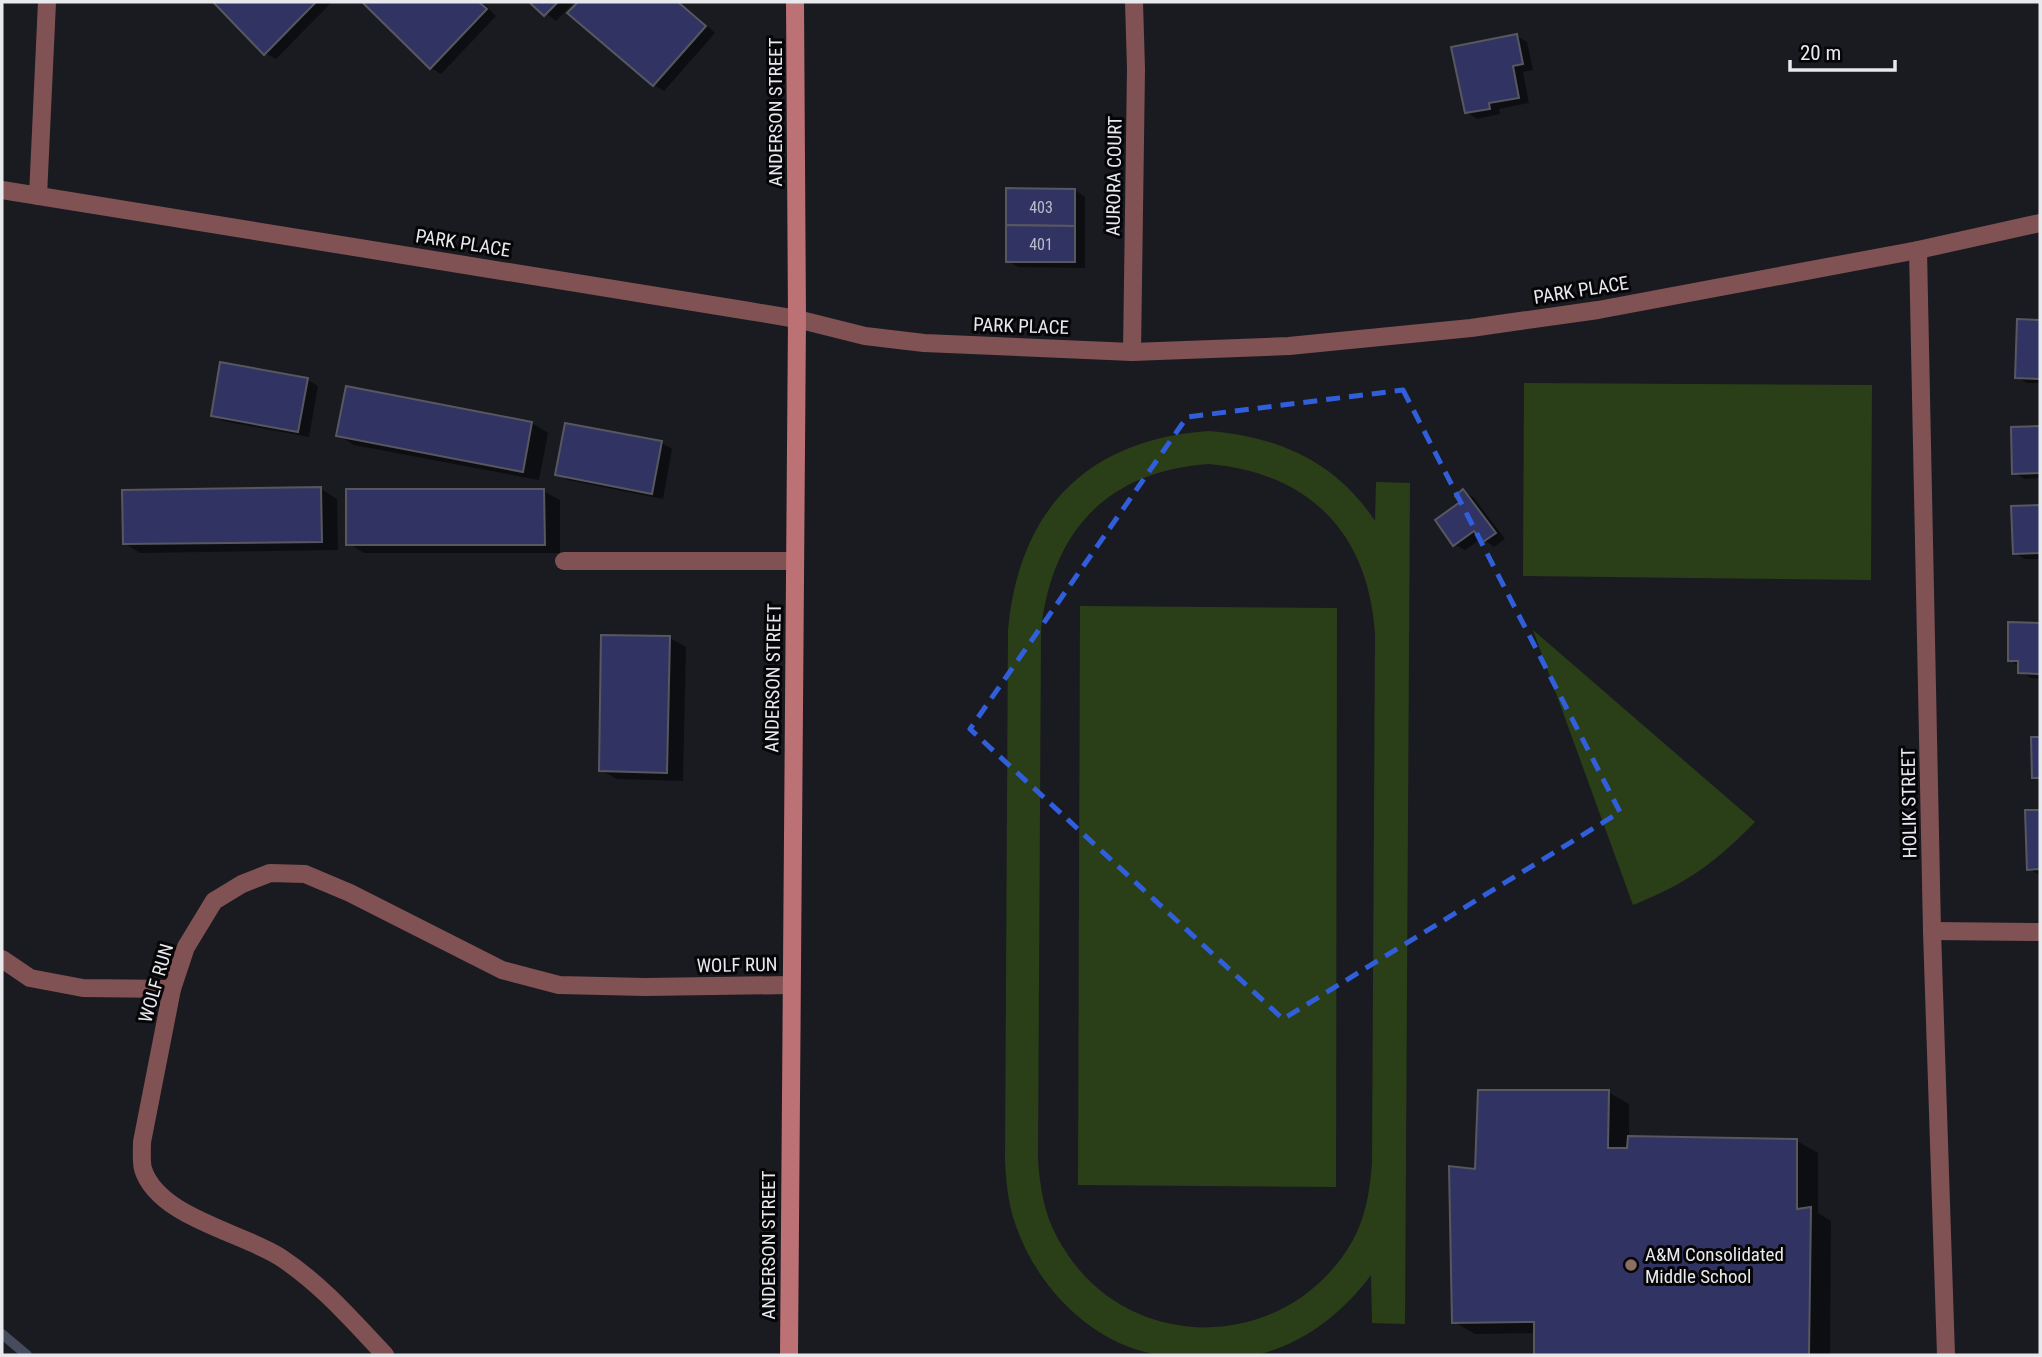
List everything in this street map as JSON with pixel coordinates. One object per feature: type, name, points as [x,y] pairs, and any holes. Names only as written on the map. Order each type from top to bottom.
[{"type":"street","points":[[38,196],[47,2]]},
{"type":"street","name":"ANDERSON STREET","points":[[789,1355],[797,319],[795,2]]},
{"type":"street","name":"AURORA COURT","points":[[1132,352],[1136,69],[1134,2]]},
{"type":"street","name":"PARK PLACE","points":[[2,190],[797,319],[865,336],[924,343],[1132,352],[1289,346],[1471,328],[1598,310],[1919,250],[2040,223]]},
{"type":"street","name":"HOLIK STREET","points":[[1919,250],[1932,931],[1945,1355]]},
{"type":"street","points":[[564,561],[795,561]]},
{"type":"street","name":"WOLF RUN","points":[[385,1355],[320,1286],[277,1255],[172,1205],[153,1187],[143,1168],[142,1142],[172,989],[186,947],[215,901],[242,884],[270,873],[305,874],[350,893],[502,970],[559,985],[791,985]]},
{"type":"street","points":[[1932,931],[2040,932]]},
{"type":"street","points":[[2,959],[30,978],[83,988],[172,989]]},
{"type":"highlighted area","points":[[1403,390],[1620,812],[1283,1019],[970,729],[1187,417]]},
{"type":"green space","points":[[1524,383],[1872,385],[1871,580],[1523,576]]},
{"type":"green space","points":[[1209,431],[1235,434],[1282,446],[1323,468],[1342,482],[1375,521],[1376,482],[1410,483],[1405,1324],[1372,1323],[1371,1275],[1334,1315],[1320,1326],[1290,1343],[1256,1355],[1154,1354],[1108,1337],[1087,1323],[1068,1307],[1036,1268],[1015,1223],[1007,1184],[1008,630],[1015,587],[1027,549],[1045,516],[1067,488],[1095,466],[1128,448],[1166,437]],"holes":[[[1209,464],[1245,470],[1276,480],[1304,495],[1327,514],[1346,538],[1360,565],[1370,597],[1375,633],[1372,1163],[1367,1203],[1361,1222],[1353,1240],[1324,1278],[1288,1306],[1247,1322],[1204,1327],[1161,1322],[1121,1305],[1085,1276],[1057,1237],[1043,1200],[1038,1160],[1041,630],[1047,594],[1072,535],[1091,512],[1114,493],[1142,479],[1173,469]]]},
{"type":"green space","points":[[1080,606],[1337,608],[1336,1187],[1078,1185]]},
{"type":"green space","points":[[1533,630],[1755,822],[1699,871],[1669,889],[1633,905]]},
{"type":"building","points":[[213,2],[316,2],[264,55]]},
{"type":"building","points":[[362,2],[479,2],[487,9],[430,69]]},
{"type":"building","points":[[529,2],[558,2],[544,16]]},
{"type":"building","points":[[578,2],[678,2],[706,26],[653,86],[567,13]]},
{"type":"building","points":[[1517,34],[1523,64],[1513,66],[1519,98],[1489,103],[1490,109],[1465,113],[1451,47]]},
{"type":"building","points":[[1006,188],[1075,189],[1075,226],[1006,225]]},
{"type":"building","points":[[1006,225],[1075,226],[1075,262],[1006,262]]},
{"type":"building","points":[[2017,319],[2040,320],[2040,379],[2015,378]]},
{"type":"building","points":[[220,362],[308,378],[298,432],[211,416]]},
{"type":"building","points":[[346,386],[532,422],[523,472],[336,436]]},
{"type":"building","points":[[565,423],[662,441],[652,494],[555,475]]},
{"type":"building","points":[[2040,426],[2040,473],[2012,474],[2011,427]]},
{"type":"building","points":[[321,487],[322,542],[123,544],[122,490]]},
{"type":"building","points":[[346,489],[544,489],[545,545],[346,545]]},
{"type":"building","points":[[1463,489],[1496,533],[1483,542],[1474,531],[1453,546],[1435,520],[1460,502],[1455,496]]},
{"type":"building","points":[[2040,505],[2040,553],[2013,554],[2011,506]]},
{"type":"building","points":[[2008,622],[2040,623],[2040,674],[2018,673],[2018,661],[2008,661]]},
{"type":"building","points":[[601,635],[670,636],[667,773],[599,771]]},
{"type":"building","points":[[2031,737],[2040,737],[2040,778],[2032,778]]},
{"type":"building","points":[[2025,810],[2040,810],[2040,869],[2027,870]]},
{"type":"building","name":"A&M Consolidated Middle School","points":[[1478,1090],[1609,1090],[1608,1148],[1627,1148],[1628,1136],[1797,1139],[1797,1209],[1811,1207],[1809,1355],[1534,1355],[1534,1322],[1452,1323],[1449,1166],[1475,1169]]},
{"type":"waterway","points":[[2,1334],[27,1355]]},
{"type":"place","name":"A&M Consolidated Middle School","points":[[1631,1265]]}]
